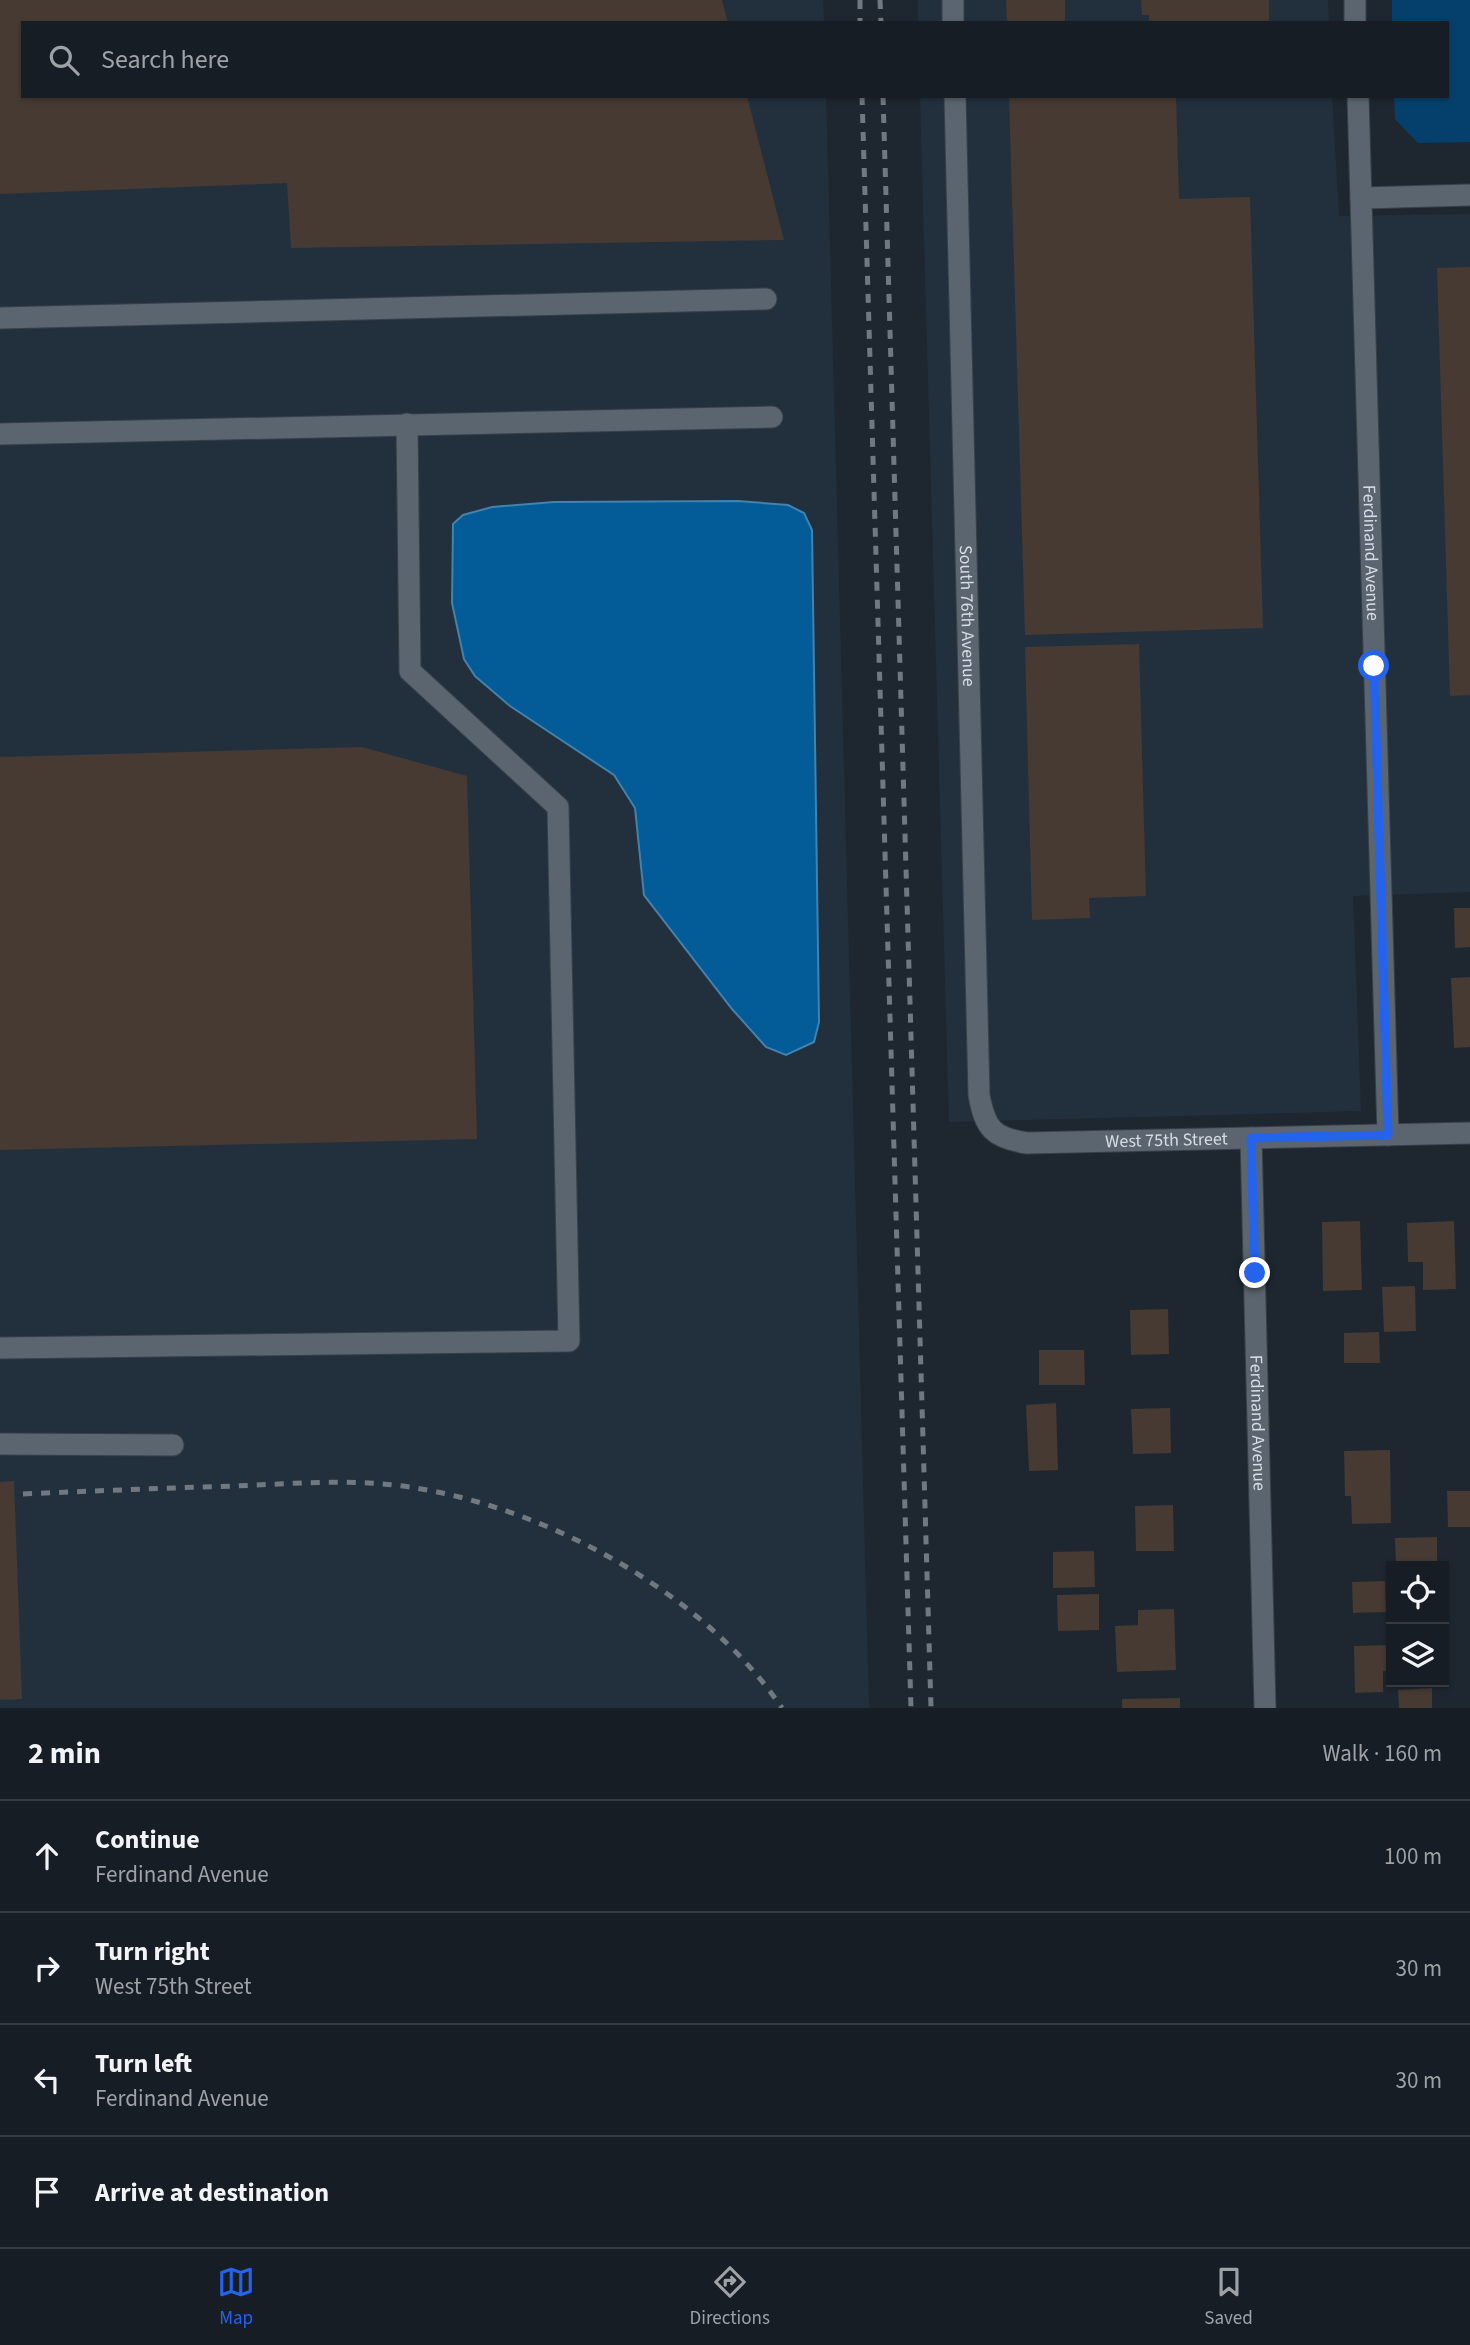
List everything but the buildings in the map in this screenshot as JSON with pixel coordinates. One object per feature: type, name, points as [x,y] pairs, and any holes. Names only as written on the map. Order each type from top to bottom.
[{"type":"street","points":[[953,0],[953,21]]},
{"type":"street","points":[[1355,0],[1355,21]]},
{"type":"street","name":"South 76th Avenue","points":[[955,98],[979,1095],[983,1116],[993,1131]]},
{"type":"street","name":"Ferdinand Avenue","points":[[1358,98],[1388,1135]]},
{"type":"street","points":[[1361,198],[1470,195]]},
{"type":"street","points":[[0,318],[766,299]]},
{"type":"street","points":[[0,433],[772,417]]},
{"type":"street","points":[[0,1348],[569,1341],[558,807],[411,671],[407,424]]},
{"type":"street","name":"West 75th Street","points":[[993,1131],[1010,1140],[1027,1143],[1470,1133]]},
{"type":"street","name":"Ferdinand Avenue","points":[[1251,1138],[1265,1708]]},
{"type":"street","points":[[0,1444],[173,1445]]},
{"type":"shaded area","points":[[0,0],[823,0],[824,21],[21,21],[21,98],[826,98],[869,1708],[0,1708]]},
{"type":"shaded area","points":[[918,0],[1328,0],[1329,21],[918,21]]},
{"type":"shaded area","points":[[1392,0],[1470,0],[1470,142],[1418,143],[1395,119],[1394,98],[1449,98],[1449,21],[1392,21]]},
{"type":"shaded area","points":[[920,98],[1332,98],[1339,216],[1470,214],[1470,892],[1353,896],[1361,1111],[949,1122]]},
{"type":"shaded area","points":[[738,501],[788,505],[804,513],[812,530],[819,1022],[814,1042],[786,1055],[766,1047],[732,1009],[644,895],[635,808],[614,775],[510,706],[475,676],[464,659],[452,603],[453,524],[463,515],[492,507],[554,502]]},
{"type":"railway","points":[[860,0],[860,21]]},
{"type":"railway","points":[[880,0],[881,21]]},
{"type":"railway","points":[[862,98],[911,1708]]},
{"type":"railway","points":[[883,98],[931,1708]]},
{"type":"railway","points":[[23,1494],[346,1482],[438,1492],[495,1507],[551,1528],[606,1555],[658,1587],[705,1624],[747,1664],[782,1708]]},
{"type":"route","points":[[1255,1273],[1251,1138],[1388,1135],[1374,666]]}]
